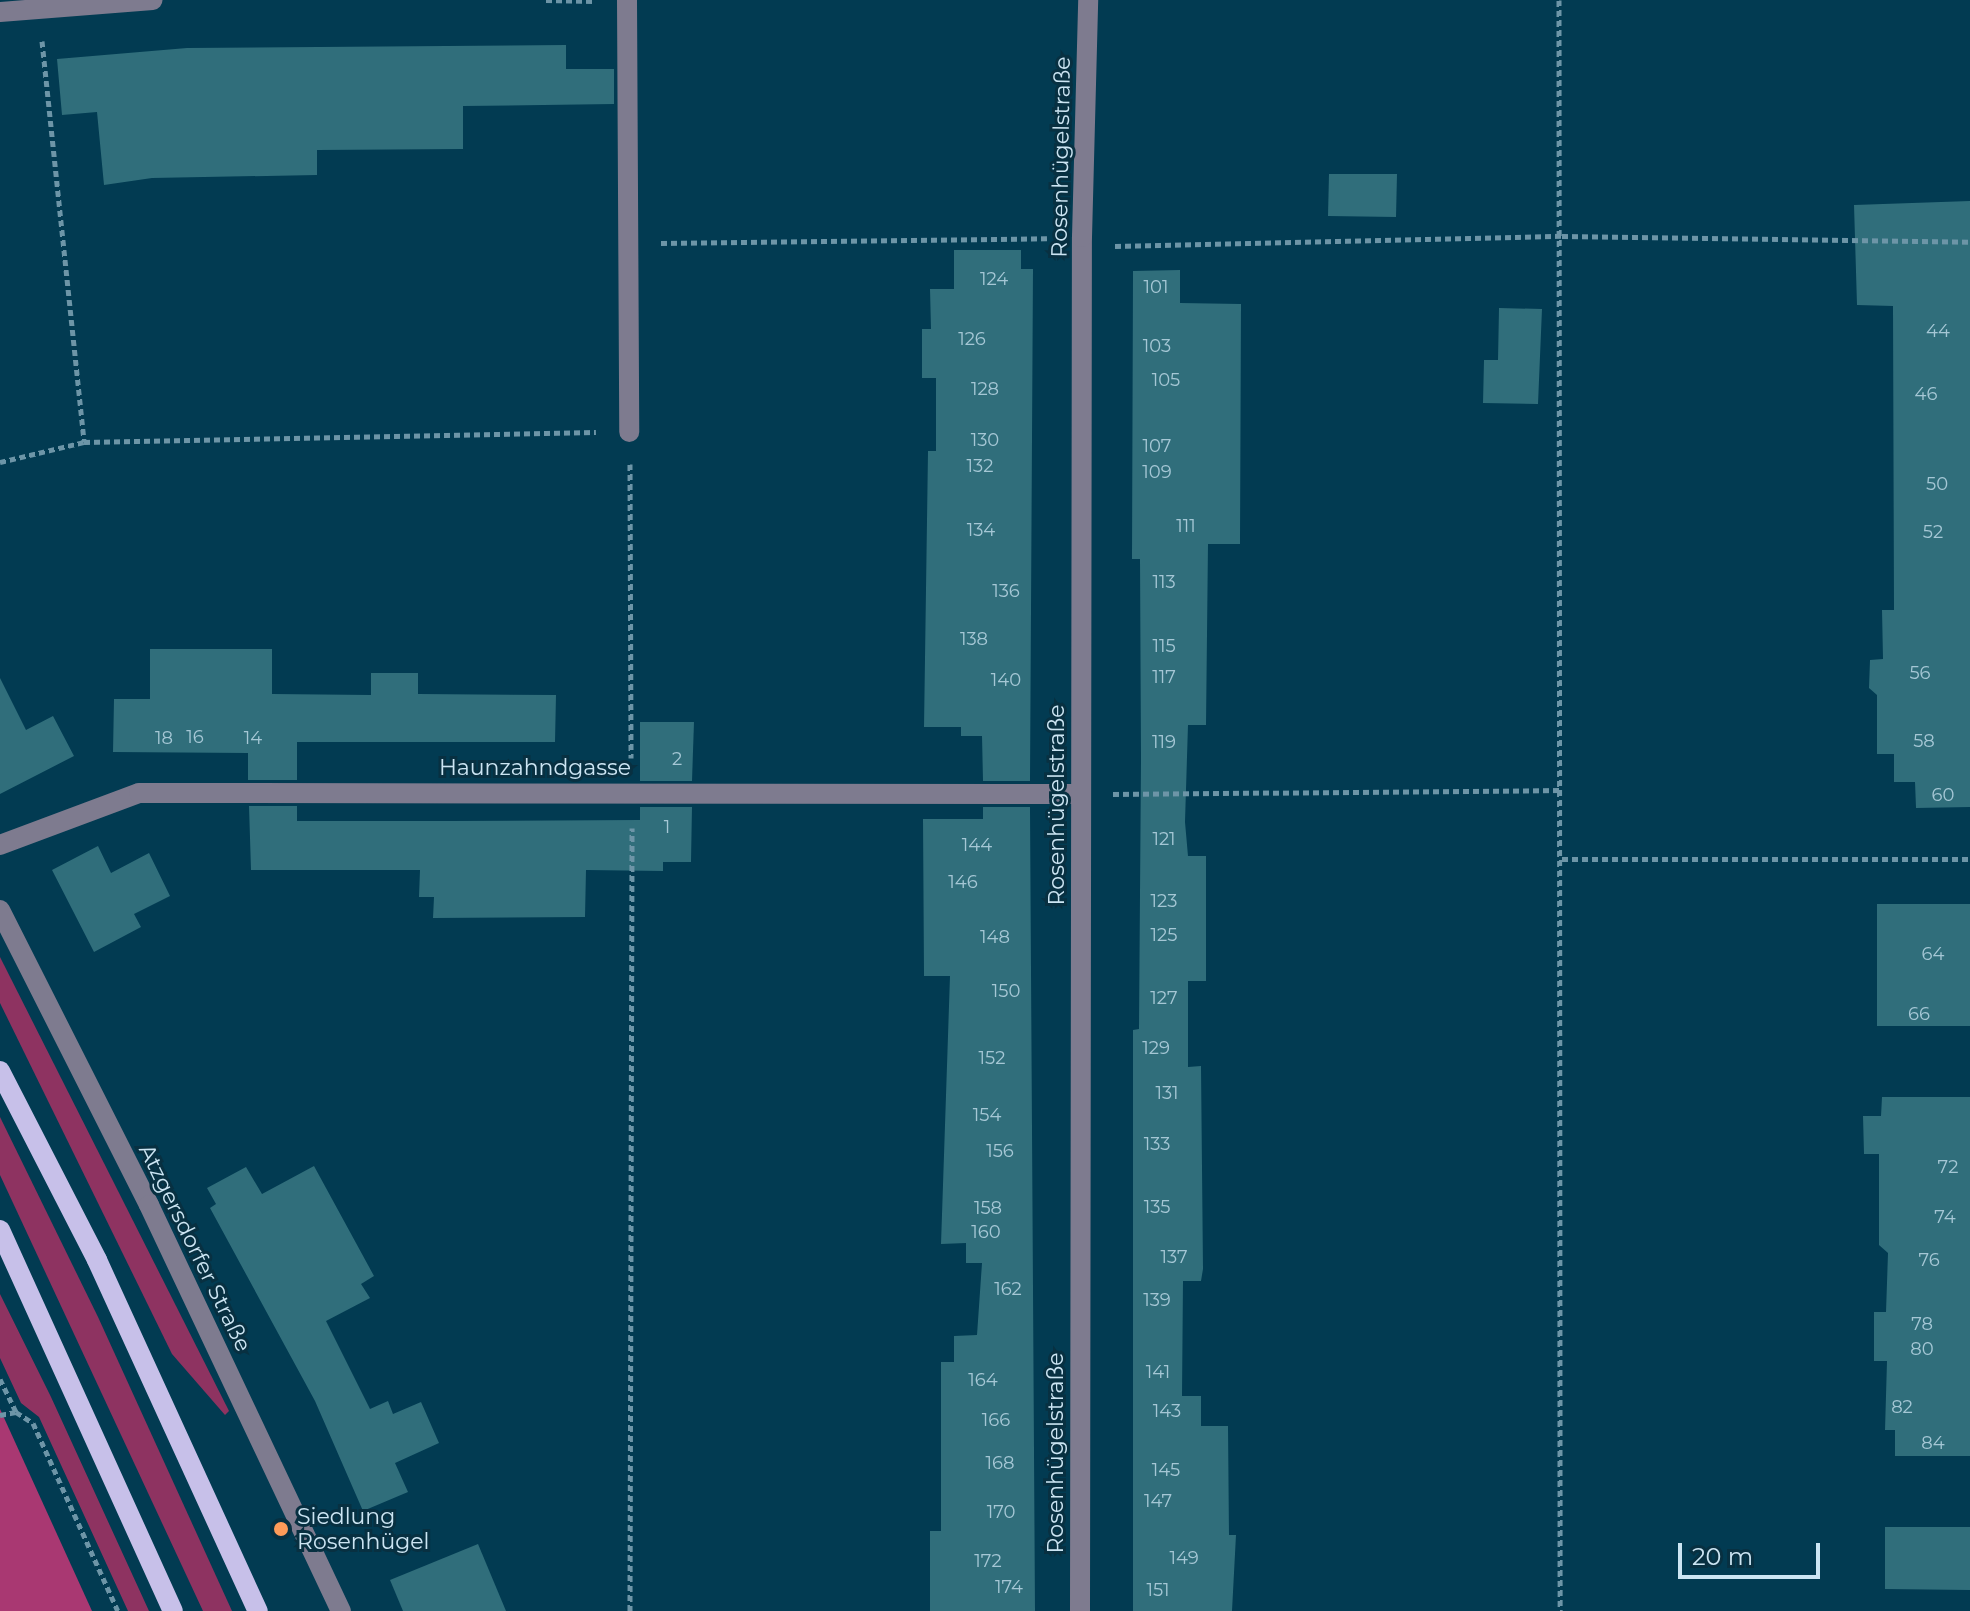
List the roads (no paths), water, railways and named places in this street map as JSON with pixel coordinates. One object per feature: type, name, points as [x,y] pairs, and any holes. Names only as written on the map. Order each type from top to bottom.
[{"type":"main road","points":[[0,1071],[97,1260],[258,1611]]},
{"type":"main road","points":[[0,1230],[173,1611]]},
{"type":"street","points":[[0,12],[39,6],[153,0]]},
{"type":"street","name":"Rosenhügelstraße","points":[[1080,1611],[1082,242],[1088,0]]},
{"type":"street","points":[[627,1],[629,432]]},
{"type":"street","name":"Haunzahndgasse","points":[[0,845],[139,793],[632,791],[1080,794]]},
{"type":"street","name":"Atzgersdorfer Straße","points":[[0,910],[149,1205],[341,1611]]},
{"type":"place","name":"Siedlung Rosenhügel","points":[[281,1529]]}]
